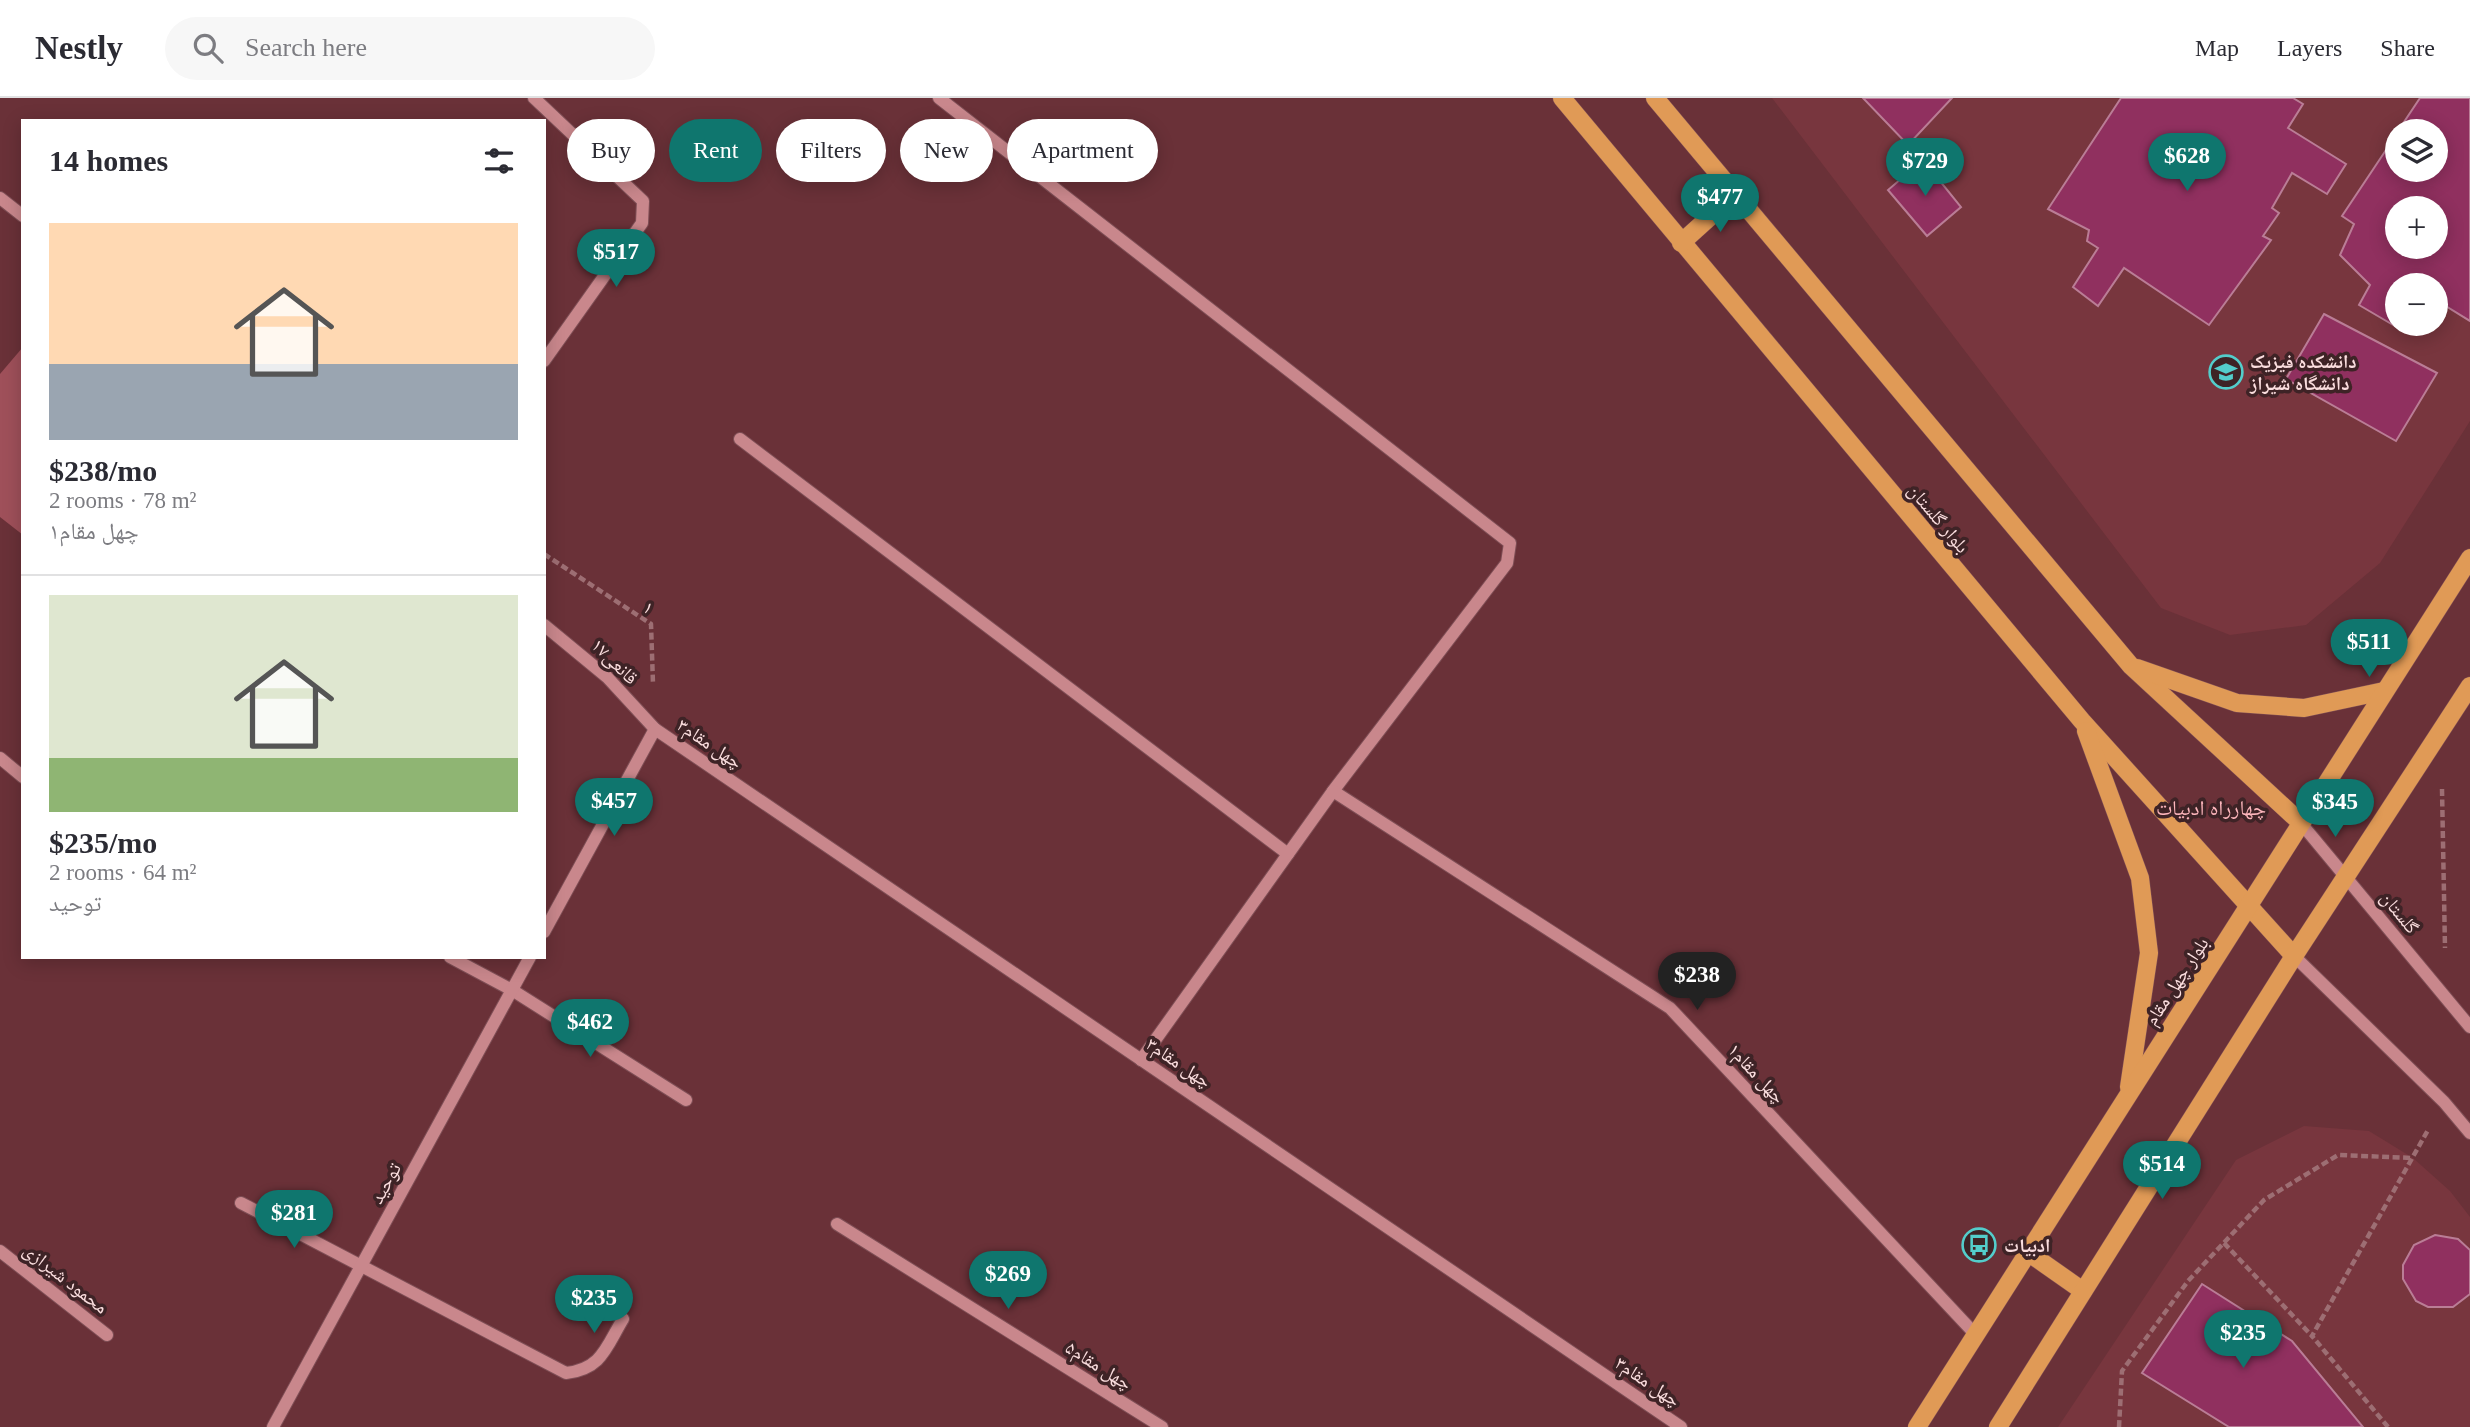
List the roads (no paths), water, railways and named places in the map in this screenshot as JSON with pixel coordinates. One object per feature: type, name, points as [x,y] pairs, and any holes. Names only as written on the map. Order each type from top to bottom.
[{"type":"main road","name":"بلوار گلستان","points":[[1562,98],[2082,721],[2294,956]]},
{"type":"main road","points":[[1655,98],[1733,195],[2131,666],[2300,822]]},
{"type":"main road","points":[[1681,243],[1733,195]]},
{"type":"main road","name":"بلوار چهل مقام","points":[[1917,1427],[2470,558]]},
{"type":"main road","points":[[2131,666],[2238,703],[2304,708],[2384,691]]},
{"type":"main road","points":[[1998,1427],[2294,956],[2470,686]]},
{"type":"main road","points":[[2082,721],[2140,878],[2149,953],[2128,1095]]},
{"type":"main road","points":[[2029,1253],[2083,1291]]},
{"type":"street","points":[[939,98],[1510,543],[1507,563],[1333,791],[1141,1060]]},
{"type":"street","points":[[539,99],[643,201],[642,223],[546,358]]},
{"type":"street","points":[[0,198],[21,214]]},
{"type":"street","points":[[740,439],[1288,853]]},
{"type":"street","name":"۱۷قانعی","points":[[546,627],[607,677],[655,729]]},
{"type":"street","points":[[546,928],[655,729]]},
{"type":"street","name":"چهل مقام۳","points":[[655,729],[1681,1427]]},
{"type":"street","points":[[0,758],[21,775]]},
{"type":"street","name":"چهل مقام۱","points":[[1333,791],[1670,1008],[1976,1335]]},
{"type":"street","name":"گلستان","points":[[2300,822],[2470,1027]]},
{"type":"street","points":[[2294,956],[2444,1102],[2470,1133]]},
{"type":"street","points":[[454,959],[512,990],[686,1100]]},
{"type":"street","name":"توحید","points":[[273,1427],[529,959]]},
{"type":"street","points":[[241,1203],[566,1373],[595,1366],[624,1319]]},
{"type":"street","name":"چهل مقام۵","points":[[837,1224],[1162,1427]]},
{"type":"street","name":"محمود شیرازی","points":[[0,1251],[107,1335]]},
{"type":"place","name":"دانشکده فیزیک دانشگاه شیراز","points":[[2226,372]]},
{"type":"place","name":"ادبیات","points":[[1979,1245]]},
{"type":"district","name":"چهارراه ادبیات","points":[[2211,808]]}]
